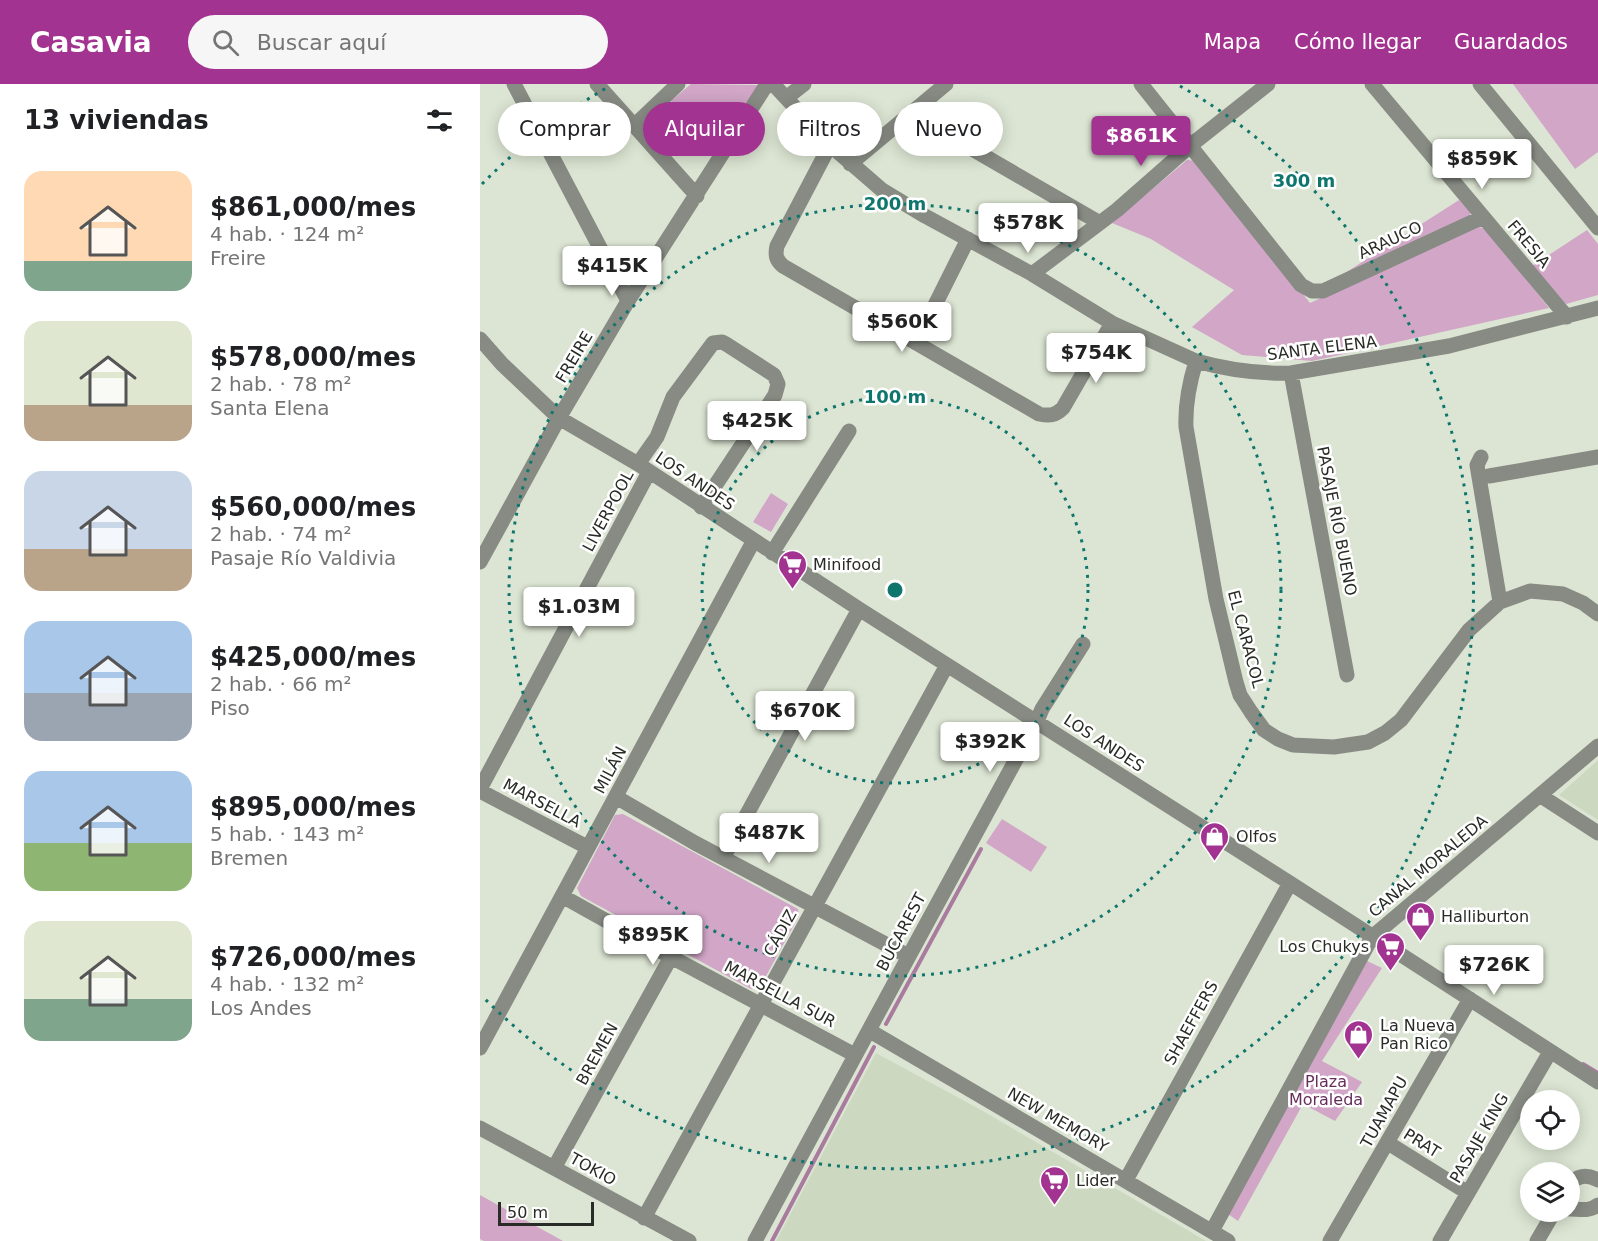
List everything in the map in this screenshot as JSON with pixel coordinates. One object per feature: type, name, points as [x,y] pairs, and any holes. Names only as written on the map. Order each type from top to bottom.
[{"type":"street","points":[[514,84],[628,301]]},
{"type":"street","points":[[597,84],[697,196]]},
{"type":"street","points":[[635,125],[678,84]]},
{"type":"street","name":"FREIRE","points":[[480,562],[559,418],[628,301],[767,84]]},
{"type":"street","name":"SANTA ELENA","points":[[773,84],[790,102]]},
{"type":"street","points":[[786,98],[804,84]]},
{"type":"street","points":[[924,102],[946,84]]},
{"type":"street","points":[[1141,84],[1191,145]]},
{"type":"street","points":[[1032,274],[1100,223],[1191,145],[1268,84]]},
{"type":"street","name":"FRESIA","points":[[1372,84],[1567,317]]},
{"type":"street","points":[[1480,84],[1598,228]]},
{"type":"street","points":[[850,164],[894,127]]},
{"type":"street","name":"ARAUCO","points":[[1191,145],[1301,285],[1312,291],[1323,291],[1483,217]]},
{"type":"street","points":[[824,156],[777,246],[776,256],[783,266],[1039,414],[1052,416],[1063,408],[1112,323]]},
{"type":"street","name":"SANTA ELENA","points":[[842,156],[882,190],[1032,274],[1112,323],[1196,361],[1239,372],[1291,373],[1449,346],[1598,308]]},
{"type":"street","points":[[984,156],[1100,223]]},
{"type":"street","points":[[916,343],[969,239]]},
{"type":"street","name":"LOS ANDES","points":[[480,339],[502,364],[559,418],[644,468],[772,553],[1290,883],[1598,1083]]},
{"type":"street","name":"LIVERPOOL","points":[[480,790],[644,468],[673,397],[710,346],[717,342],[726,344],[774,375],[778,384],[775,395],[701,507]]},
{"type":"street","name":"EL CARACOL","points":[[1196,361],[1185,406],[1186,428],[1209,565],[1240,695],[1264,730],[1278,739],[1293,745],[1334,747],[1368,742],[1385,733],[1401,720],[1469,630],[1500,602],[1530,591],[1563,594],[1583,603],[1598,614]]},
{"type":"street","name":"PASAJE RÍO BUENO","points":[[1291,373],[1347,675]]},
{"type":"street","points":[[772,553],[849,431]]},
{"type":"street","points":[[1489,476],[1598,457]]},
{"type":"street","points":[[1481,458],[1477,465],[1500,602]]},
{"type":"street","name":"MILÁN","points":[[480,1048],[753,540]]},
{"type":"street","points":[[723,858],[859,609]]},
{"type":"street","name":"BUCAREST","points":[[755,1241],[1042,709],[1083,644]]},
{"type":"street","name":"CÁDIZ","points":[[644,1218],[947,665]]},
{"type":"street","name":"CANAL MORALEDA","points":[[1212,1231],[1372,937],[1598,746]]},
{"type":"street","name":"MARSELLA","points":[[480,790],[587,848]]},
{"type":"street","points":[[1540,796],[1598,833]]},
{"type":"street","points":[[616,797],[723,858],[908,956]]},
{"type":"street","name":"SHAEFFERS","points":[[1126,1180],[1290,883]]},
{"type":"street","name":"MARSELLA SUR","points":[[562,896],[855,1055]]},
{"type":"street","name":"BREMEN","points":[[554,1168],[671,957]]},
{"type":"street","name":"TUAMAPU","points":[[1330,1241],[1470,999]]},
{"type":"street","name":"NEW MEMORY","points":[[870,1031],[1228,1241]]},
{"type":"street","name":"PASAJE KING","points":[[1440,1241],[1550,1052]]},
{"type":"street","name":"TOKIO","points":[[480,1128],[688,1241]]},
{"type":"street","name":"PRAT","points":[[1388,1143],[1468,1192]]},
{"type":"street","points":[[1580,1177],[1588,1176],[1598,1180]]},
{"type":"street","points":[[1580,1210],[1593,1209],[1598,1205]]},
{"type":"street","points":[[1538,1241],[1548,1222]]},
{"type":"shaded area","points":[[1598,760],[1598,820],[1559,795]]},
{"type":"shaded area","points":[[876,1053],[981,1110],[1206,1241],[776,1241]]},
{"type":"green space","points":[[691,84],[758,85],[747,102],[671,101]]},
{"type":"green space","points":[[1513,84],[1598,84],[1598,152],[1575,169]]},
{"type":"green space","points":[[1187,160],[1197,161],[1310,303],[1477,226],[1487,230],[1549,308],[1312,361],[1242,355],[1192,327],[1234,290],[1151,239],[1112,223]]},
{"type":"green space","points":[[1459,200],[1471,213],[1467,220],[1320,289]]},
{"type":"green space","points":[[1587,230],[1598,244],[1598,295],[1566,304],[1532,266]]},
{"type":"green space","points":[[771,493],[788,504],[771,532],[753,522]]},
{"type":"green space","points":[[623,814],[798,909],[799,916],[760,987],[751,989],[581,896],[577,888],[615,815]]},
{"type":"green space","points":[[1002,819],[1047,847],[1031,872],[986,843]]},
{"type":"green space","name":"Plaza Moraleda","points":[[1367,961],[1382,968],[1322,1061],[1362,1082],[1335,1121],[1303,1104],[1238,1221],[1228,1214]]},
{"type":"green space","points":[[480,1195],[563,1241],[484,1241],[480,1239]]},
{"type":"waterway","points":[[886,1024],[981,849]]},
{"type":"waterway","points":[[772,1241],[874,1047]]},
{"type":"waterway","points":[[1583,1064],[1598,1073]]},
{"type":"place","name":"Minifood","points":[[792,590]]},
{"type":"place","name":"Olfos","points":[[1215,862]]},
{"type":"place","name":"Halliburton","points":[[1420,942]]},
{"type":"place","name":"Los Chukys","points":[[1390,972]]},
{"type":"place","name":"La Nueva Pan Rico","points":[[1359,1060]]},
{"type":"place","name":"Lider","points":[[1055,1206]]}]
